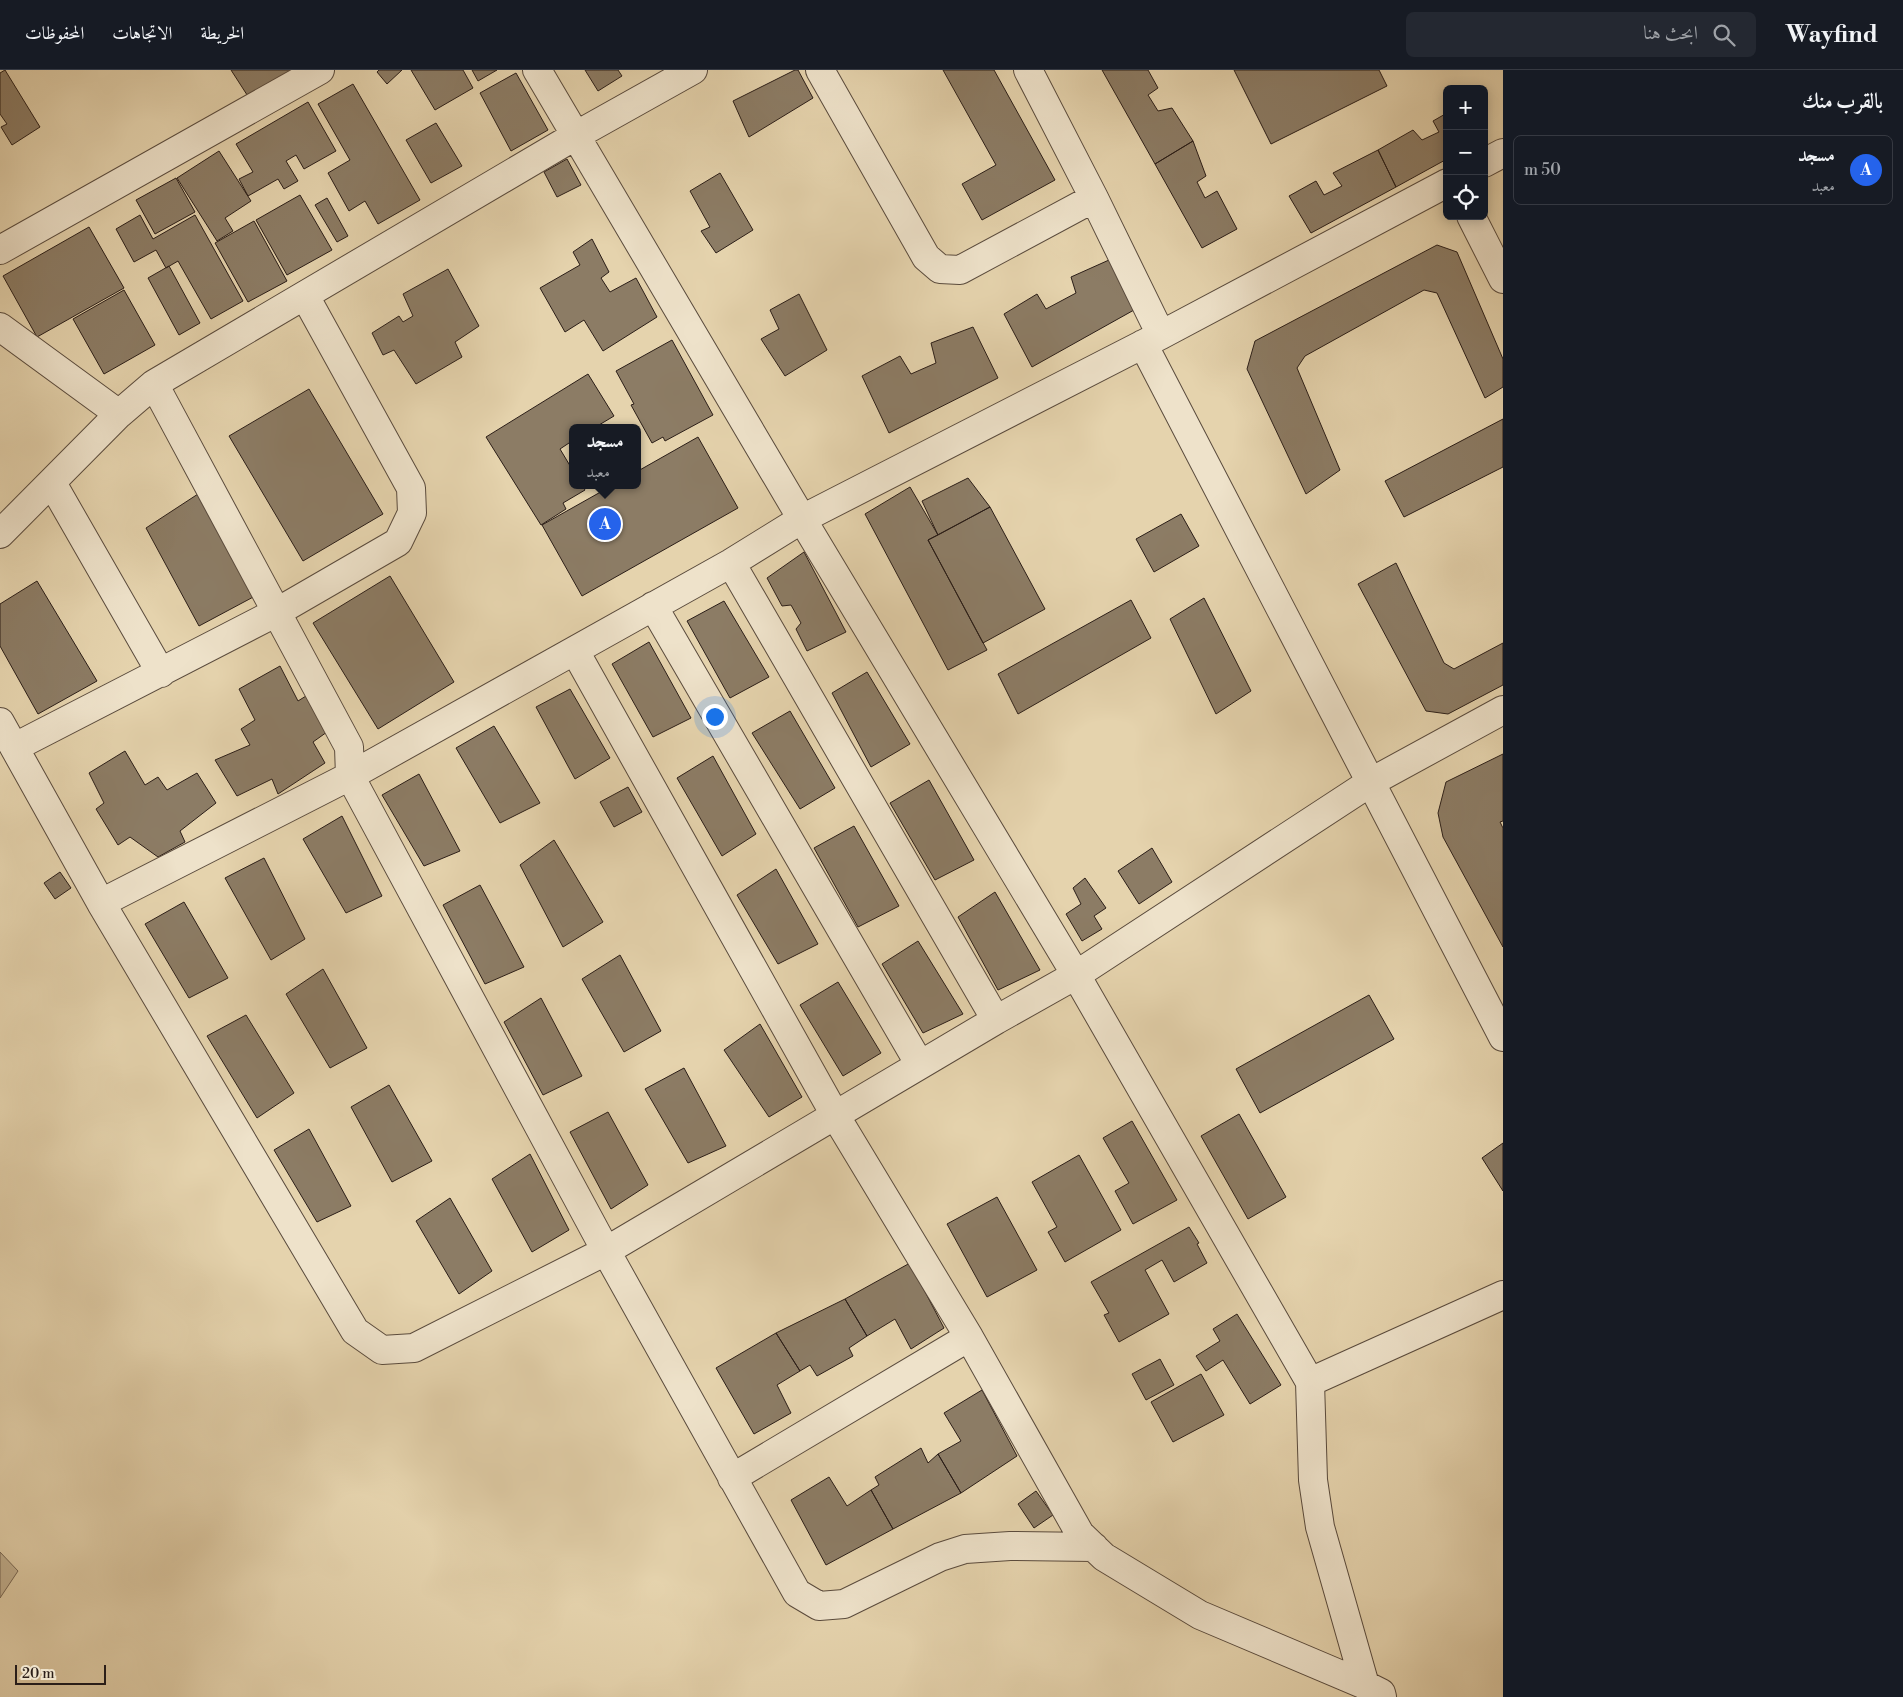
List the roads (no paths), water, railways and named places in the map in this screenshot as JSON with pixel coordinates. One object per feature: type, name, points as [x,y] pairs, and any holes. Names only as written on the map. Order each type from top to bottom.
[{"type":"street","points":[[0,250],[320,70]]},
{"type":"street","points":[[537,70],[802,520],[1076,975],[1310,1382],[1313,1480],[1320,1527],[1376,1693]]},
{"type":"street","points":[[0,534],[119,414],[154,384],[575,136],[693,70]]},
{"type":"street","points":[[820,70],[926,257],[940,269],[960,270],[1094,198]]},
{"type":"street","points":[[1028,70],[1094,198],[1152,340],[1371,782],[1503,1037]]},
{"type":"street","points":[[1488,161],[1503,153]]},
{"type":"street","points":[[101,903],[350,776],[731,563],[802,520],[1152,340],[1443,185]]},
{"type":"street","points":[[1473,220],[1503,280]]},
{"type":"street","points":[[15,747],[277,612],[398,542],[412,514],[411,488],[305,296]]},
{"type":"street","points":[[0,327],[119,414]]},
{"type":"street","points":[[154,384],[349,747],[350,776],[606,1251],[797,1593],[819,1606],[844,1604],[940,1557],[965,1549],[1010,1546],[1094,1547]]},
{"type":"street","points":[[52,483],[161,673]]},
{"type":"street","points":[[731,563],[996,1020]]},
{"type":"street","points":[[653,606],[920,1065]]},
{"type":"street","points":[[575,651],[836,1115],[969,1337],[1080,1534],[1104,1557],[1200,1615],[1376,1693]]},
{"type":"street","points":[[0,722],[101,903],[355,1331],[382,1350],[414,1348],[606,1251],[996,1020],[1076,975],[1371,782],[1503,710]]},
{"type":"street","points":[[1310,1382],[1503,1295]]},
{"type":"street","points":[[732,1478],[969,1337]]},
{"type":"place","name":"مسجد","points":[[605,524]]}]
